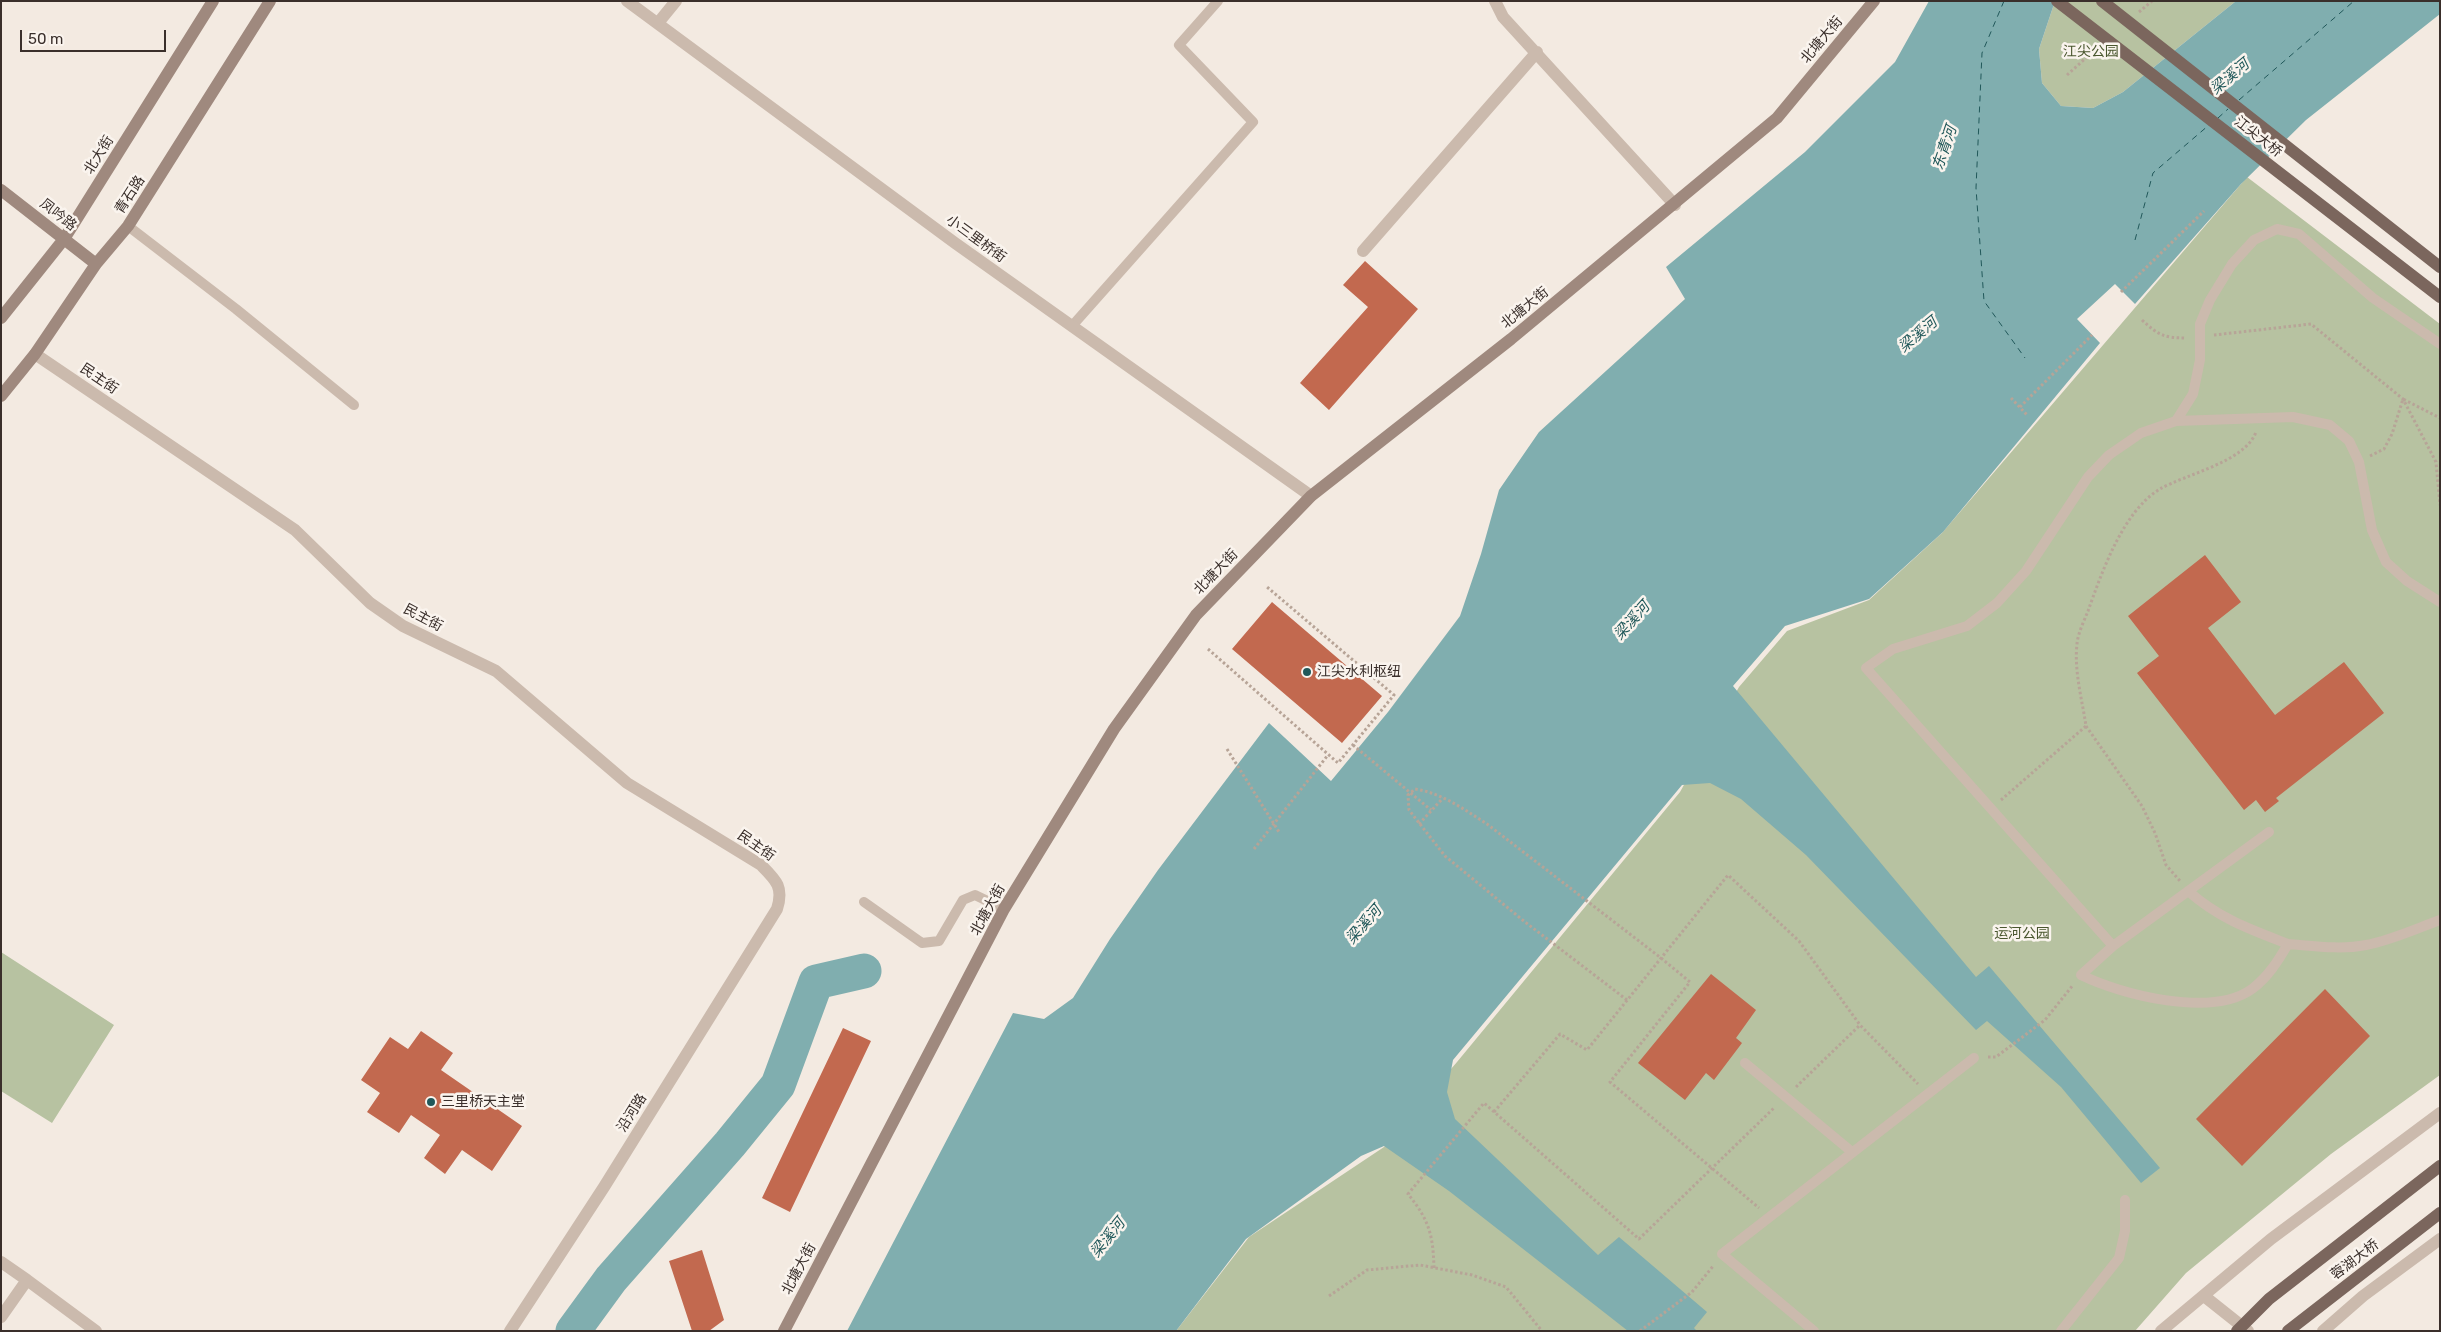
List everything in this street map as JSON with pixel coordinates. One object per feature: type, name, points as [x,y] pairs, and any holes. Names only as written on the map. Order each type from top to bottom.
[{"type":"main road","name":"北大街","points":[[1,318],[64,239],[214,1]]},
{"type":"main road","name":"青石路","points":[[1,396],[36,354],[96,264],[128,226],[270,1]]},
{"type":"main road","name":"北塘大街","points":[[784,1331],[1004,909],[1114,729],[1196,615],[1311,496],[1511,339],[1675,205],[1777,118],[1874,1]]},
{"type":"main road","name":"江尖大桥","points":[[2057,1],[2440,297]]},
{"type":"main road","name":"江尖大桥","points":[[2102,1],[2440,267]]},
{"type":"main road","name":"凤吟路","points":[[1,190],[96,264]]},
{"type":"main road","points":[[2237,1331],[2269,1299],[2440,1166]]},
{"type":"main road","name":"蓉湖大桥","points":[[2288,1331],[2440,1213]]},
{"type":"street","name":"小三里桥街","points":[[627,1],[954,242],[1311,496]]},
{"type":"street","points":[[658,23],[676,1]]},
{"type":"street","points":[[1495,1],[1503,17],[1675,205]]},
{"type":"street","points":[[1363,251],[1537,52]]},
{"type":"street","name":"民主街","points":[[36,354],[295,530],[370,603],[395,620],[496,671],[627,783],[761,864],[777,880],[781,897],[777,910]]},
{"type":"street","name":"沿河路","points":[[510,1331],[604,1187],[777,910]]},
{"type":"street","points":[[2161,1331],[2271,1239],[2440,1113]]},
{"type":"street","points":[[2323,1331],[2363,1296],[2440,1239]]},
{"type":"street","points":[[1,1262],[96,1331]]},
{"type":"street","points":[[1,1317],[27,1280]]},
{"type":"street","points":[[2204,1296],[2248,1331]]},
{"type":"lane","points":[[1072,326],[1253,122],[1179,45],[1218,1]]},
{"type":"lane","points":[[128,226],[236,309],[354,405]]},
{"type":"lane","points":[[2176,421],[2193,394],[2200,360],[2200,324],[2232,264],[2254,240],[2277,229],[2299,234],[2373,298],[2440,344]]},
{"type":"lane","points":[[2113,946],[1866,668],[1893,649],[1967,626],[1997,603],[2026,571],[2088,477],[2109,455],[2141,433],[2176,421],[2293,417],[2330,425],[2349,441],[2359,462],[2372,530],[2386,562],[2407,581],[2440,602]]},
{"type":"lane","points":[[2269,832],[2113,946],[2081,975],[2102,986],[2144,996],[2197,1003],[2225,1001],[2251,990],[2274,969],[2288,944]]},
{"type":"lane","points":[[2188,891],[2209,909],[2240,926],[2288,944],[2328,947],[2364,946],[2394,938],[2440,920]]},
{"type":"lane","points":[[864,902],[922,943],[938,940],[962,900],[975,895],[1004,909]]},
{"type":"lane","points":[[1814,1331],[1722,1254],[1974,1058]]},
{"type":"lane","points":[[1745,1063],[1852,1152]]},
{"type":"lane","points":[[2060,1331],[2119,1258],[2125,1231],[2125,1200]]},
{"type":"path","points":[[2121,292],[2204,212]]},
{"type":"path","points":[[2142,320],[2152,330],[2166,338],[2200,337],[2311,324],[2403,399],[2440,418]]},
{"type":"path","points":[[2020,407],[2092,335]]},
{"type":"path","points":[[2011,398],[2028,416]]},
{"type":"path","points":[[2359,462],[2384,449],[2392,434],[2403,399]]},
{"type":"path","points":[[2403,399],[2436,462],[2440,505]]},
{"type":"path","points":[[2188,891],[2166,865],[2156,833],[2142,806],[2086,726],[2076,665],[2077,641],[2113,547],[2132,516],[2158,490],[2184,476],[2215,466],[2240,452],[2254,437],[2261,417]]},
{"type":"path","points":[[1208,649],[1338,764],[1394,695],[1266,588]]},
{"type":"path","points":[[1991,809],[2086,726]]},
{"type":"path","points":[[1353,745],[1431,810]]},
{"type":"path","points":[[1227,749],[1279,832]]},
{"type":"path","points":[[1254,849],[1328,755]]},
{"type":"path","points":[[1627,1000],[1452,863],[1409,810],[1408,796],[1415,789],[1442,798],[1487,824],[1690,982],[1610,1082],[1770,1217]]},
{"type":"path","points":[[1419,824],[1442,798]]},
{"type":"path","points":[[1494,1112],[1560,1034],[1587,1050],[1728,875],[1799,941],[1860,1025],[1928,1094]]},
{"type":"path","points":[[1996,1057],[2046,1020],[2081,975]]},
{"type":"path","points":[[1434,1268],[1433,1244],[1424,1213],[1408,1194],[1484,1103],[1639,1239],[1860,1025]]},
{"type":"path","points":[[1640,1331],[1692,1292],[1722,1254]]},
{"type":"path","points":[[1329,1296],[1367,1270],[1420,1265],[1472,1275],[1506,1287],[1542,1331]]},
{"type":"green space","name":"江尖公园","points":[[2055,1],[2236,1],[2123,92],[2093,108],[2061,106],[2042,83],[2039,49]]},
{"type":"green space","name":"运河公园","points":[[2247,177],[2440,324],[2440,1075],[2331,1154],[2186,1273],[2135,1331],[1176,1331],[1249,1237],[1384,1147],[1457,1062],[1680,792],[1739,687],[1787,631],[1869,600],[1942,533]]},
{"type":"green space","points":[[1,952],[114,1025],[52,1123],[1,1091]]},
{"type":"water","points":[[1929,1],[2055,1],[2039,49],[2042,83],[2061,106],[2093,108],[2123,92],[2236,1],[2440,1],[2440,14],[2306,120],[2241,184],[2135,304],[2115,284],[2077,319],[2100,343],[1943,532],[1869,599],[1785,626],[1733,686],[1976,977],[1989,966],[2160,1168],[2141,1183],[2061,1087],[1987,1021],[1976,1030],[1806,855],[1741,799],[1710,783],[1682,785],[1453,1060],[1447,1092],[1455,1119],[1598,1255],[1619,1237],[1707,1312],[1694,1328],[1697,1331],[1628,1331],[1449,1191],[1384,1146],[1361,1156],[1246,1239],[1176,1331],[847,1331],[1013,1013],[1044,1019],[1073,998],[1110,939],[1158,870],[1269,723],[1331,781],[1388,712],[1460,616],[1481,554],[1499,490],[1539,432],[1685,299],[1666,267],[1805,152],[1895,62]]},
{"type":"building","points":[[1365,261],[1418,309],[1329,410],[1300,383],[1368,307],[1343,285]]},
{"type":"building","points":[[2205,555],[2241,602],[2208,628],[2275,715],[2344,662],[2384,713],[2276,798],[2279,801],[2265,812],[2256,800],[2244,810],[2137,673],[2159,656],[2128,616]]},
{"type":"building","name":"江尖水利枢纽","points":[[1272,602],[1382,696],[1342,743],[1232,649]]},
{"type":"building","points":[[1711,974],[1756,1010],[1736,1038],[1742,1043],[1714,1080],[1706,1073],[1685,1100],[1638,1063]]},
{"type":"building","points":[[2325,989],[2370,1036],[2242,1166],[2196,1119]]},
{"type":"building","points":[[843,1028],[871,1041],[790,1212],[762,1198]]},
{"type":"building","name":"三里桥天主堂","points":[[421,1031],[453,1053],[441,1070],[522,1126],[492,1171],[462,1150],[445,1174],[424,1158],[440,1135],[411,1115],[399,1133],[367,1112],[380,1093],[361,1080],[390,1037],[408,1049]]},
{"type":"building","points":[[702,1250],[724,1320],[709,1331],[692,1331],[669,1261]]},
{"type":"waterway","points":[[573,1331],[611,1279],[730,1144],[778,1085],[816,982],[864,971]]},
{"type":"ferry route","points":[[2004,1],[1982,53],[1976,188],[1984,301],[2025,358]]},
{"type":"ferry route","points":[[2239,100],[2354,1]]},
{"type":"ferry route","points":[[2218,118],[2228,109]]},
{"type":"ferry route","points":[[2135,240],[2153,173],[2209,125]]},
{"type":"place","name":"江尖水利枢纽","points":[[1307,672]]},
{"type":"place","name":"三里桥天主堂","points":[[431,1102]]},
{"type":"water label","name":"梁溪河","points":[[2230,77]]},
{"type":"water label","name":"东青河","points":[[1945,148]]},
{"type":"water label","name":"梁溪河","points":[[1918,335]]},
{"type":"water label","name":"梁溪河","points":[[1632,621]]},
{"type":"water label","name":"梁溪河","points":[[1364,925]]},
{"type":"water label","name":"梁溪河","points":[[1108,1238]]}]
